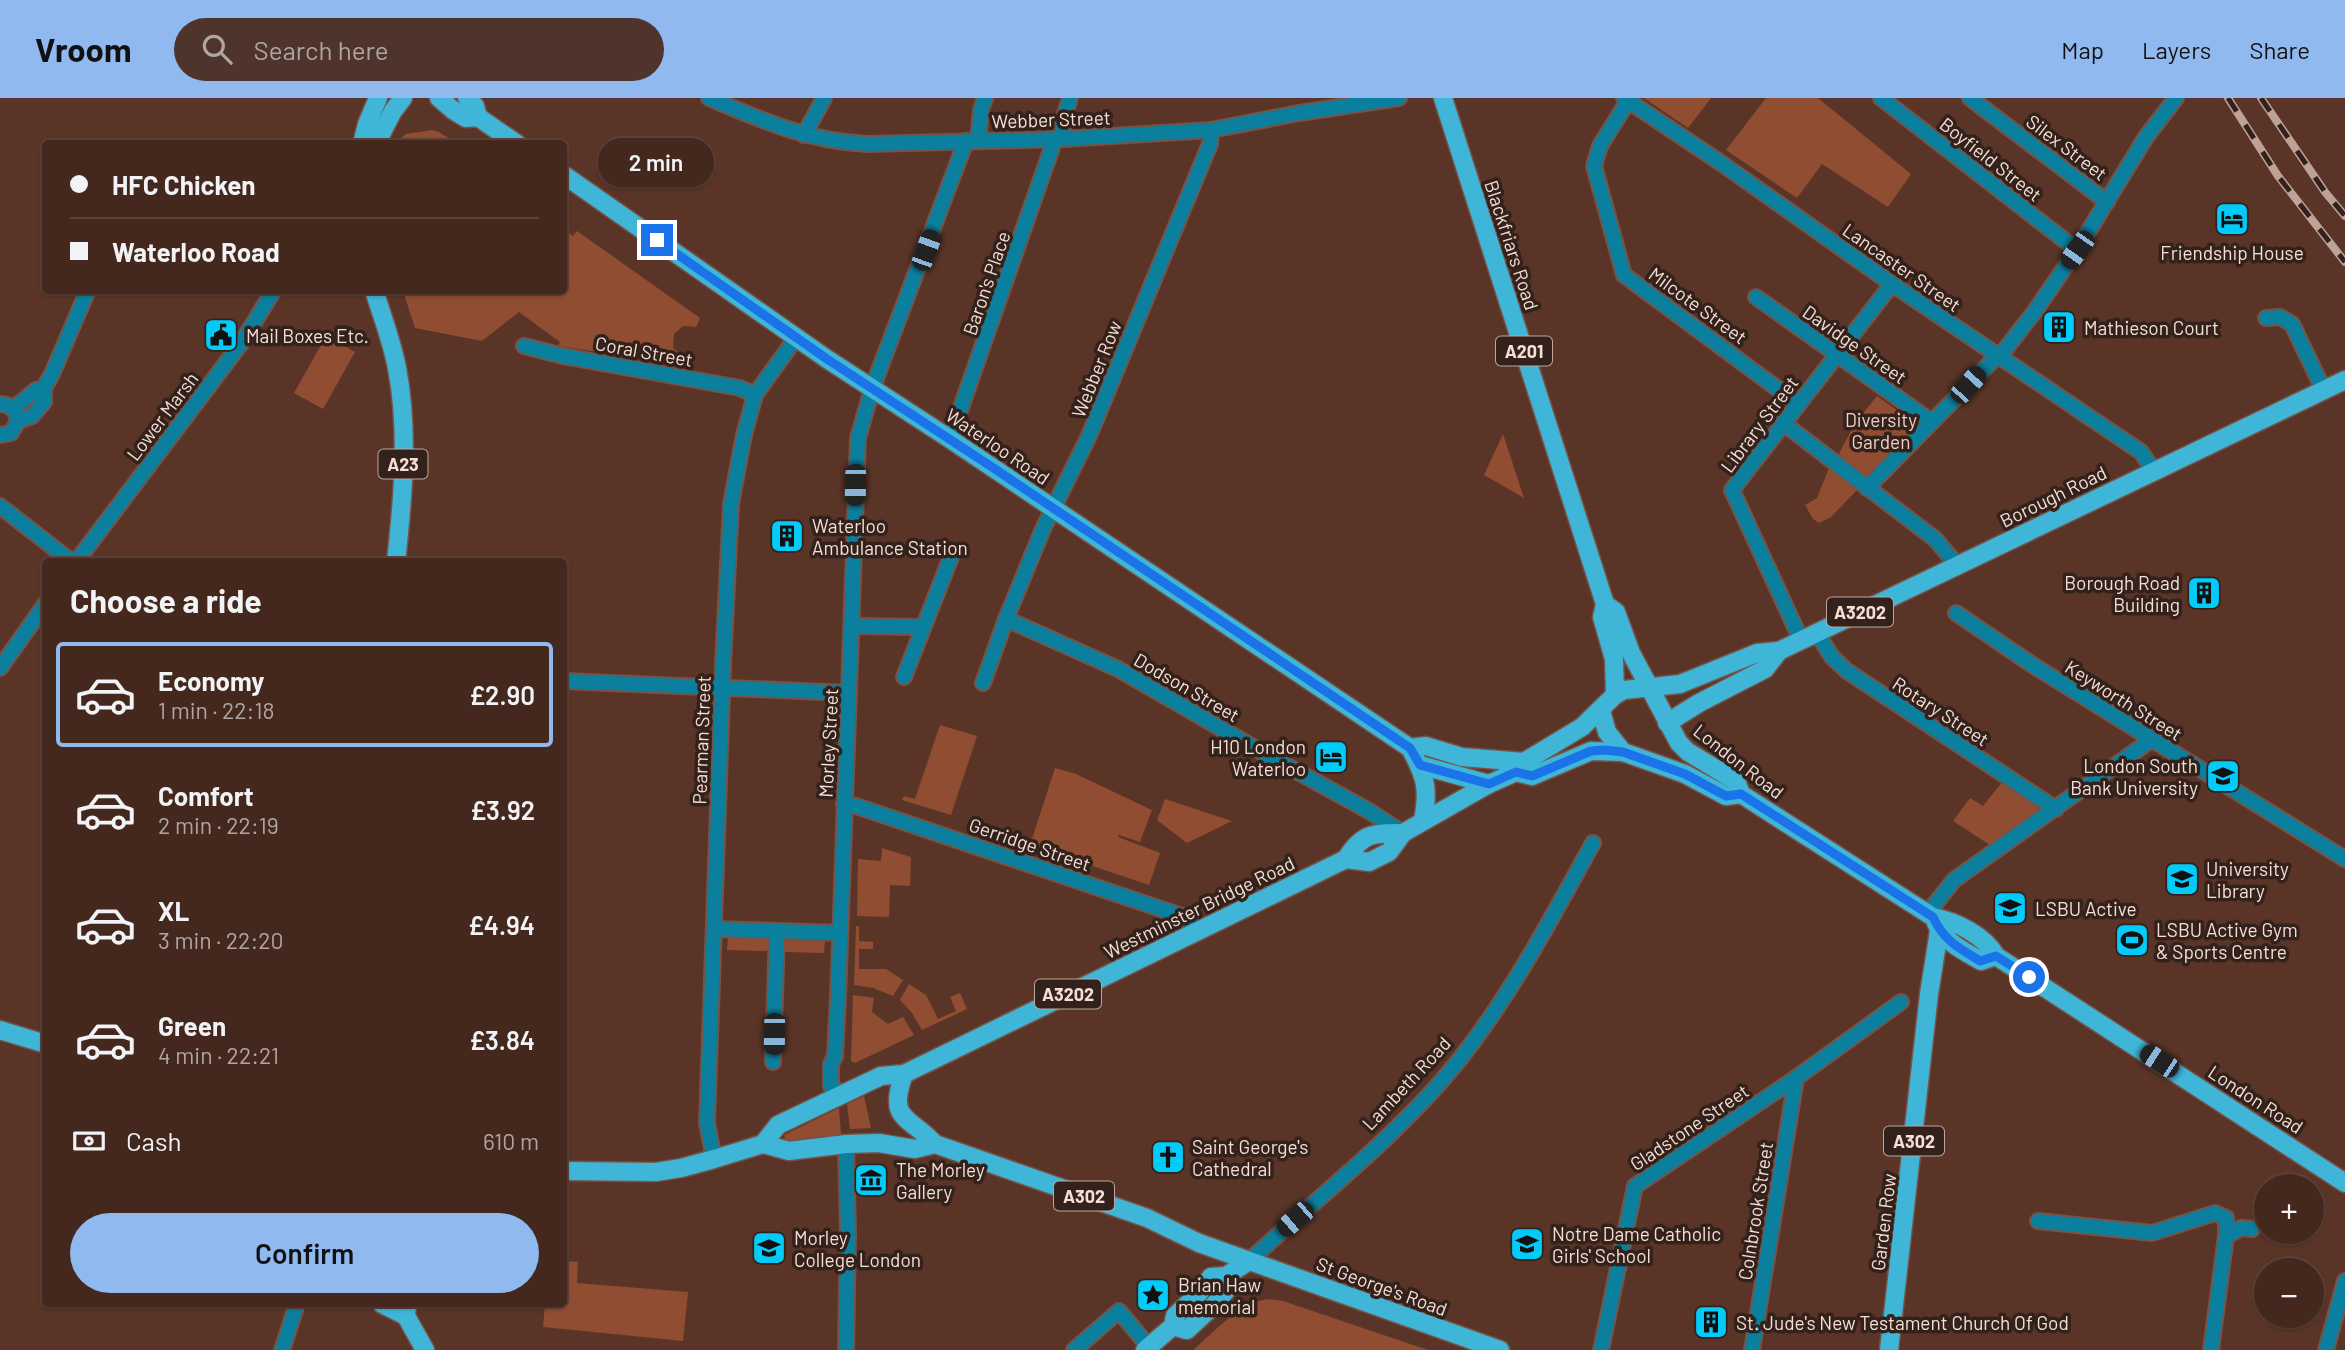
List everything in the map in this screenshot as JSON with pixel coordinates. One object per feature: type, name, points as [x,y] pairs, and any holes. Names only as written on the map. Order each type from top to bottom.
[{"type":"main road","points":[[363,140],[378,98]]},
{"type":"main road","points":[[378,140],[403,98]]},
{"type":"main road","points":[[439,98],[466,118],[478,117],[511,140]]},
{"type":"main road","points":[[467,98],[475,106],[478,117]]},
{"type":"main road","name":"Blackfriars Road","points":[[1443,98],[1605,604],[1602,618],[1614,659],[1615,695]]},
{"type":"main road","name":"Waterloo Road","points":[[567,178],[796,338],[1410,748],[1420,765],[1427,789],[1423,821]]},
{"type":"main road","name":"A23","points":[[375,294],[397,367],[403,416],[403,473],[396,558]]},
{"type":"main road","name":"Borough Road","points":[[1648,688],[1680,684],[1757,653],[1780,651],[2345,380]]},
{"type":"main road","name":"Blackfriars Road","points":[[1605,604],[1616,612],[1648,688]]},
{"type":"main road","name":"Borough Road","points":[[1667,723],[1765,669],[1780,651]]},
{"type":"main road","name":"A3202","points":[[1601,711],[1615,695],[1648,688]]},
{"type":"main road","name":"A201","points":[[1648,688],[1656,697],[1667,723]]},
{"type":"main road","points":[[1601,711],[1607,732],[1631,755]]},
{"type":"main road","name":"Westminster Bridge Road","points":[[763,1144],[778,1125],[881,1076],[904,1074],[1346,859],[1369,862],[1389,852],[1403,833],[1520,767],[1582,727],[1601,711]]},
{"type":"main road","name":"London Road","points":[[1667,723],[1679,744],[1736,781],[1741,794],[1933,920],[1948,940],[1980,961],[1996,956],[2345,1183]]},
{"type":"main road","name":"Waterloo Road","points":[[1410,748],[1426,746],[1462,757],[1520,767]]},
{"type":"main road","points":[[1520,767],[1532,776],[1591,751],[1631,755]]},
{"type":"main road","name":"A201","points":[[1631,755],[1685,774],[1726,796],[1741,794]]},
{"type":"main road","points":[[1420,765],[1489,784]]},
{"type":"main road","name":"Garden Row","points":[[1889,1350],[1929,994],[1933,920]]},
{"type":"main road","points":[[0,1030],[42,1043]]},
{"type":"main road","name":"St George's Road","points":[[904,1074],[898,1092],[899,1109],[907,1122],[920,1128],[935,1144],[1147,1218],[1199,1243],[1500,1350]]},
{"type":"main road","name":"Westminster Bridge Road","points":[[567,1171],[656,1172],[681,1168],[763,1144],[789,1151],[879,1143]]},
{"type":"main road","name":"St George's Road","points":[[879,1143],[915,1149],[935,1144]]},
{"type":"main road","name":"Lambeth Road","points":[[1147,1348],[1173,1326],[1175,1315],[1199,1293],[1211,1277],[1226,1276],[1248,1261]]},
{"type":"main road","points":[[395,1307],[425,1350]]},
{"type":"street","name":"Webber Street","points":[[709,98],[804,135],[857,144],[1059,139],[1211,130],[1398,98]]},
{"type":"street","points":[[804,135],[824,98]]},
{"type":"street","name":"Morley Street","points":[[842,1095],[831,1086],[831,1064],[835,1056],[852,626],[856,447],[872,389],[972,141],[985,98]]},
{"type":"street","name":"Baron's Place","points":[[950,439],[1059,139],[1070,98]]},
{"type":"street","name":"Boyfield Street","points":[[1881,98],[2077,250]]},
{"type":"street","name":"Silex Street","points":[[1970,98],[2107,202]]},
{"type":"street","points":[[1867,488],[1999,355],[2035,311],[2077,250],[2146,137],[2176,98]]},
{"type":"street","name":"Lancaster Street","points":[[1626,99],[1892,284],[2141,452],[2154,471]]},
{"type":"street","name":"Milcote Street","points":[[1626,99],[1600,146],[1594,166],[1624,275],[1798,404]]},
{"type":"street","name":"Webber Row","points":[[1006,619],[1053,508],[1089,436],[1210,144],[1211,130]]},
{"type":"street","name":"Library Street","points":[[1809,636],[1732,490],[1892,284]]},
{"type":"street","points":[[0,450],[3,435],[15,429],[10,411],[32,416],[44,402],[44,388],[86,294]]},
{"type":"street","name":"Lower Marsh","points":[[77,558],[242,342],[272,294]]},
{"type":"street","name":"Davidge Street","points":[[1756,297],[1932,422]]},
{"type":"street","points":[[2266,318],[2280,317],[2292,324],[2323,391]]},
{"type":"street","name":"Pearman Street","points":[[714,1159],[707,1123],[731,504],[744,435],[755,395],[796,338]]},
{"type":"street","name":"Coral Street","points":[[524,346],[563,356],[740,388],[755,395]]},
{"type":"street","points":[[1783,423],[1935,539],[1957,565]]},
{"type":"street","points":[[0,506],[69,558]]},
{"type":"street","points":[[904,677],[953,552]]},
{"type":"street","points":[[0,668],[42,609]]},
{"type":"street","name":"Keyworth Street","points":[[1956,613],[2151,740],[2345,859]]},
{"type":"street","points":[[983,683],[1006,619]]},
{"type":"street","name":"Dodson Street","points":[[1006,619],[1118,669],[1369,811],[1403,833]]},
{"type":"street","points":[[852,626],[922,627]]},
{"type":"street","name":"Rotary Street","points":[[1809,636],[1847,671],[2056,809]]},
{"type":"street","points":[[567,681],[849,693]]},
{"type":"street","points":[[1933,920],[1954,880],[2151,740]]},
{"type":"street","name":"Gerridge Street","points":[[844,804],[869,810],[1182,916],[1196,932]]},
{"type":"street","name":"Lambeth Road","points":[[1248,1261],[1374,1148],[1440,1083],[1488,1020],[1548,924],[1593,843]]},
{"type":"street","points":[[714,929],[777,931],[840,927]]},
{"type":"street","points":[[774,1062],[777,931]]},
{"type":"street","name":"Gladstone Street","points":[[1601,1350],[1634,1185],[1796,1078],[1901,1002]]},
{"type":"street","name":"Colnbrook Street","points":[[1752,1350],[1796,1078]]},
{"type":"street","points":[[846,1144],[846,1350]]},
{"type":"street","points":[[2038,1221],[2152,1234],[2215,1213],[2226,1218],[2226,1237],[2211,1350]]},
{"type":"street","points":[[2226,1237],[2241,1228],[2252,1229]]},
{"type":"street","points":[[2326,1350],[2345,1280]]},
{"type":"street","points":[[282,1350],[297,1307]]},
{"type":"street","points":[[1074,1350],[1119,1311],[1147,1348]]},
{"type":"green space","points":[[1644,98],[1711,98],[1688,128]]},
{"type":"green space","points":[[1766,98],[1818,98],[1911,174],[1888,207],[1822,164],[1797,198],[1726,150]]},
{"type":"green space","points":[[432,130],[451,140],[399,140],[406,134]]},
{"type":"green space","points":[[577,231],[700,318],[696,327],[683,326],[674,334],[673,348],[684,357],[680,364],[558,346],[560,342],[519,312],[482,341],[415,328],[404,294],[567,294],[567,232],[573,236]]},
{"type":"green space","points":[[326,336],[355,352],[323,409],[294,393]]},
{"type":"green space","name":"Diversity Garden","points":[[1877,396],[1920,427],[1867,480],[1837,457],[1856,422]]},
{"type":"green space","points":[[1503,434],[1524,498],[1484,475]]},
{"type":"green space","points":[[1829,468],[1858,489],[1831,517],[1819,523],[1813,519],[1805,505],[1817,498]]},
{"type":"green space","points":[[940,725],[977,736],[951,815],[902,800],[904,796],[915,799]]},
{"type":"green space","points":[[1055,768],[1076,774],[1152,810],[1140,842],[1119,835],[1118,837],[1160,853],[1149,885],[1030,845]]},
{"type":"green space","points":[[2003,781],[2041,805],[2028,823],[1993,847],[1953,821],[1970,798],[1983,806]]},
{"type":"green space","points":[[1165,799],[1232,821],[1187,843],[1157,820]]},
{"type":"green space","points":[[882,848],[911,857],[910,886],[890,885],[889,917],[857,916],[858,859],[881,861]]},
{"type":"green space","points":[[856,926],[859,926],[859,941],[873,942],[873,949],[859,949],[859,969],[886,969],[903,980],[893,996],[873,988],[854,985]]},
{"type":"green space","points":[[728,938],[769,939],[768,951],[727,950]]},
{"type":"green space","points":[[785,940],[825,941],[824,953],[785,952]]},
{"type":"green space","points":[[909,984],[926,995],[938,1019],[956,1011],[950,997],[960,993],[967,1009],[922,1030],[900,1000]]},
{"type":"green space","points":[[853,995],[874,998],[872,1012],[888,1024],[903,1017],[914,1035],[855,1063],[851,1061]]},
{"type":"green space","points":[[864,1096],[871,1128],[850,1129],[847,1104]]},
{"type":"green space","points":[[839,1108],[841,1134],[786,1142],[784,1135]]},
{"type":"green space","points":[[567,1261],[578,1262],[577,1283],[688,1292],[683,1341],[543,1327],[545,1307],[567,1307]]},
{"type":"green space","points":[[1258,1301],[1283,1301],[1428,1350],[1193,1350],[1238,1312]]},
{"type":"railway","points":[[2228,98],[2278,176],[2345,262]]},
{"type":"railway","points":[[2261,98],[2325,192],[2345,216]]},
{"type":"place","name":"Friendship House","points":[[2232,219]]},
{"type":"place","name":"Mathieson Court","points":[[2059,327]]},
{"type":"place","name":"Mail Boxes Etc.","points":[[221,335]]},
{"type":"place","name":"Waterloo Ambulance Station","points":[[787,536]]},
{"type":"place","name":"Borough Road Building","points":[[2204,593]]},
{"type":"place","name":"H10 London Waterloo","points":[[1331,757]]},
{"type":"place","name":"London South Bank University","points":[[2223,776]]},
{"type":"place","name":"University Library","points":[[2182,879]]},
{"type":"place","name":"LSBU Active","points":[[2010,908]]},
{"type":"place","name":"LSBU Active Gym & Sports Centre","points":[[2132,940]]},
{"type":"place","name":"Saint George's Cathedral","points":[[1168,1157]]},
{"type":"place","name":"The Morley Gallery","points":[[871,1180]]},
{"type":"place","name":"Notre Dame Catholic Girls' School","points":[[1527,1244]]},
{"type":"place","name":"Morley College London","points":[[769,1248]]},
{"type":"place","name":"Brian Haw memorial","points":[[1153,1295]]},
{"type":"place","name":"St. Jude's New Testament Church Of God","points":[[1711,1322]]},
{"type":"route","points":[[657,240],[827,359],[1410,748],[1420,765],[1489,784],[1516,772],[1532,776],[1591,751],[1623,752],[1685,774],[1726,796],[1741,794],[1933,917],[1939,931],[1948,940],[1980,961],[1996,956],[2029,977]]}]
